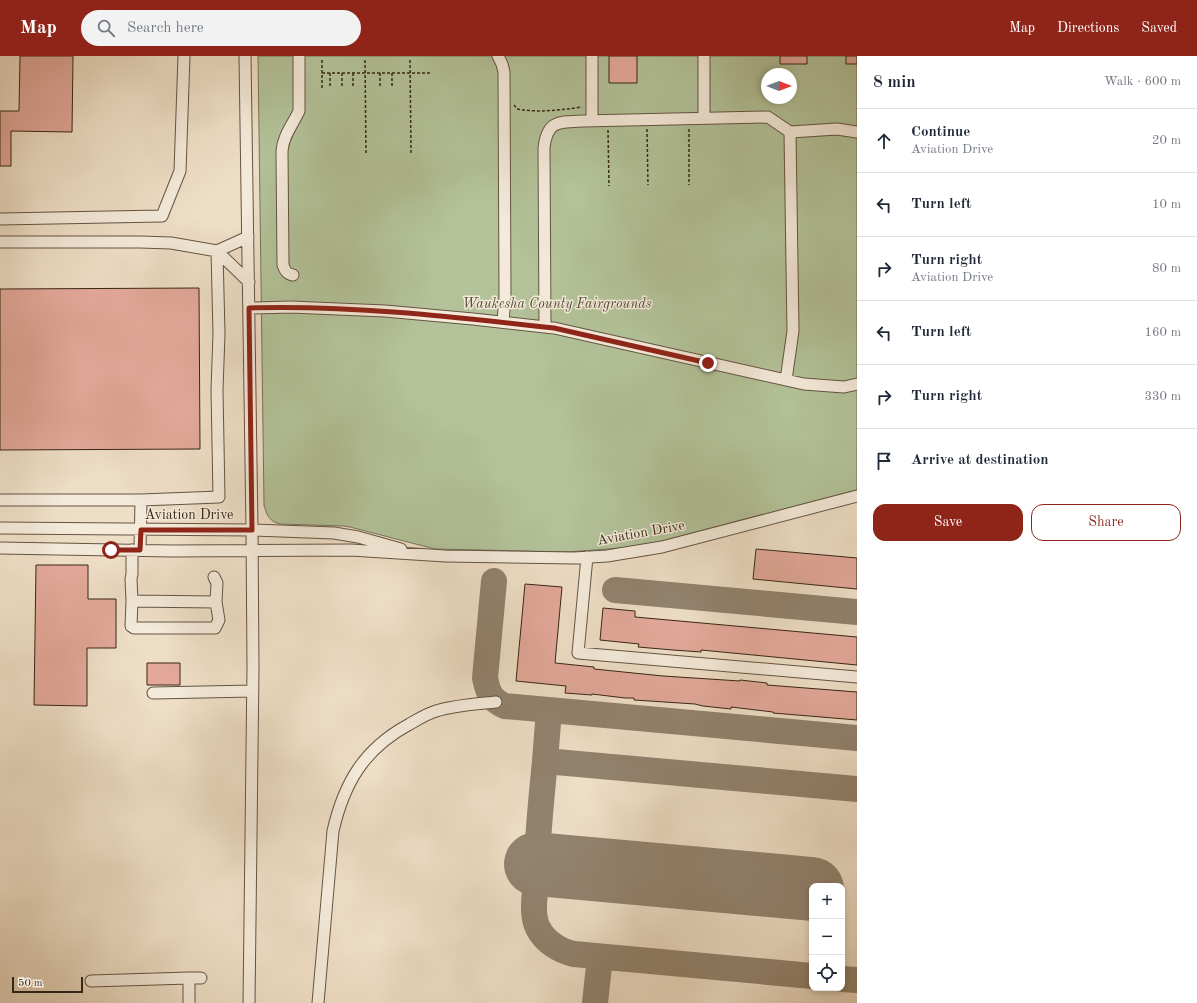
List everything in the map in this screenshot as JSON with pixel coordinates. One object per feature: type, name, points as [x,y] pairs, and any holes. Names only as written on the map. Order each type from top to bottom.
[{"type":"street","points":[[0,219],[162,216],[180,171],[184,56]]},
{"type":"street","points":[[245,56],[253,691],[249,1003]]},
{"type":"street","points":[[293,275],[288,274],[283,265],[282,144],[299,110],[299,56]]},
{"type":"street","points":[[498,56],[504,72],[505,297],[503,322]]},
{"type":"street","points":[[592,56],[592,120]]},
{"type":"street","points":[[704,56],[704,118]]},
{"type":"street","points":[[544,327],[544,148],[545,137],[549,129],[555,124],[562,122],[592,120],[768,117],[790,132],[837,129],[857,132]]},
{"type":"street","points":[[786,380],[793,331],[790,132]]},
{"type":"street","points":[[0,242],[163,243],[217,251],[248,237]]},
{"type":"street","points":[[217,251],[249,282]]},
{"type":"street","points":[[0,500],[141,500],[218,497],[217,251]]},
{"type":"street","points":[[249,308],[290,307],[385,311],[554,328],[804,384],[844,387],[857,384]]},
{"type":"street","name":"Aviation Drive","points":[[0,548],[136,550],[351,550],[424,555],[539,558],[587,557],[662,547],[857,496]]},
{"type":"street","points":[[141,500],[141,530],[130,579],[132,602],[130,626],[134,628],[215,628],[219,620],[216,602],[217,583],[214,576]]},
{"type":"street","name":"Aviation Drive","points":[[0,528],[252,530],[334,533],[345,534],[424,555]]},
{"type":"street","points":[[587,557],[578,653],[857,677]]},
{"type":"street","points":[[132,602],[216,602]]},
{"type":"street","points":[[152,693],[253,691]]},
{"type":"street","points":[[318,1003],[333,831],[344,794],[359,768],[373,750],[394,733],[416,720],[435,711],[463,705],[496,702]]},
{"type":"street","points":[[189,978],[189,1003]]},
{"type":"street","points":[[91,980],[201,978]]},
{"type":"path","points":[[322,60],[322,88]]},
{"type":"path","points":[[365,60],[366,154]]},
{"type":"path","points":[[410,60],[411,154]]},
{"type":"path","points":[[322,73],[431,73]]},
{"type":"path","points":[[330,73],[330,88]]},
{"type":"path","points":[[342,73],[342,88]]},
{"type":"path","points":[[353,73],[353,88]]},
{"type":"path","points":[[380,73],[380,88]]},
{"type":"path","points":[[392,73],[392,88]]},
{"type":"path","points":[[512,102],[517,109],[525,110],[557,110],[584,107]]},
{"type":"path","points":[[688,126],[689,185]]},
{"type":"path","points":[[608,127],[609,186]]},
{"type":"path","points":[[647,127],[648,185]]},
{"type":"green space","name":"Waukesha County Fairgrounds","points":[[258,56],[857,56],[857,490],[651,544],[568,552],[435,549],[350,527],[281,524],[271,520],[264,505]]},
{"type":"building","points":[[20,56],[73,56],[72,132],[11,131],[11,166],[0,166],[0,111],[19,111]]},
{"type":"building","points":[[609,56],[637,56],[637,83],[609,83]]},
{"type":"building","points":[[780,56],[807,56],[807,64],[780,64]]},
{"type":"building","points":[[846,56],[857,56],[857,64],[846,64]]},
{"type":"building","points":[[199,288],[200,449],[0,450],[0,289]]},
{"type":"building","points":[[756,549],[857,558],[857,589],[753,579]]},
{"type":"building","points":[[36,565],[88,565],[88,599],[116,599],[116,648],[87,648],[87,706],[34,705]]},
{"type":"building","points":[[525,584],[562,587],[555,663],[594,667],[594,669],[663,676],[740,680],[767,683],[767,685],[857,692],[857,720],[773,713],[731,707],[731,709],[695,704],[634,700],[634,698],[592,694],[565,693],[566,686],[516,681]]},
{"type":"building","points":[[603,608],[635,611],[635,617],[857,637],[857,665],[701,650],[701,652],[638,647],[639,644],[600,640]]},
{"type":"building","points":[[147,663],[180,663],[180,685],[147,685]]},
{"type":"taxiway","points":[[494,581],[485,678],[487,688],[493,698],[505,706],[857,738]]},
{"type":"taxiway","points":[[615,590],[857,612]]},
{"type":"taxiway","points":[[545,761],[549,710]]},
{"type":"taxiway","points":[[809,976],[574,954],[563,951],[549,942],[538,928],[534,911],[538,835],[545,761],[857,789]]},
{"type":"taxiway","points":[[595,1003],[600,957]]},
{"type":"taxiway","points":[[845,979],[857,980]]},
{"type":"runway","points":[[536,864],[809,889]]},
{"type":"route","points":[[111,550],[140,550],[141,530],[252,530],[249,308],[290,307],[385,311],[554,328],[708,363]]}]
